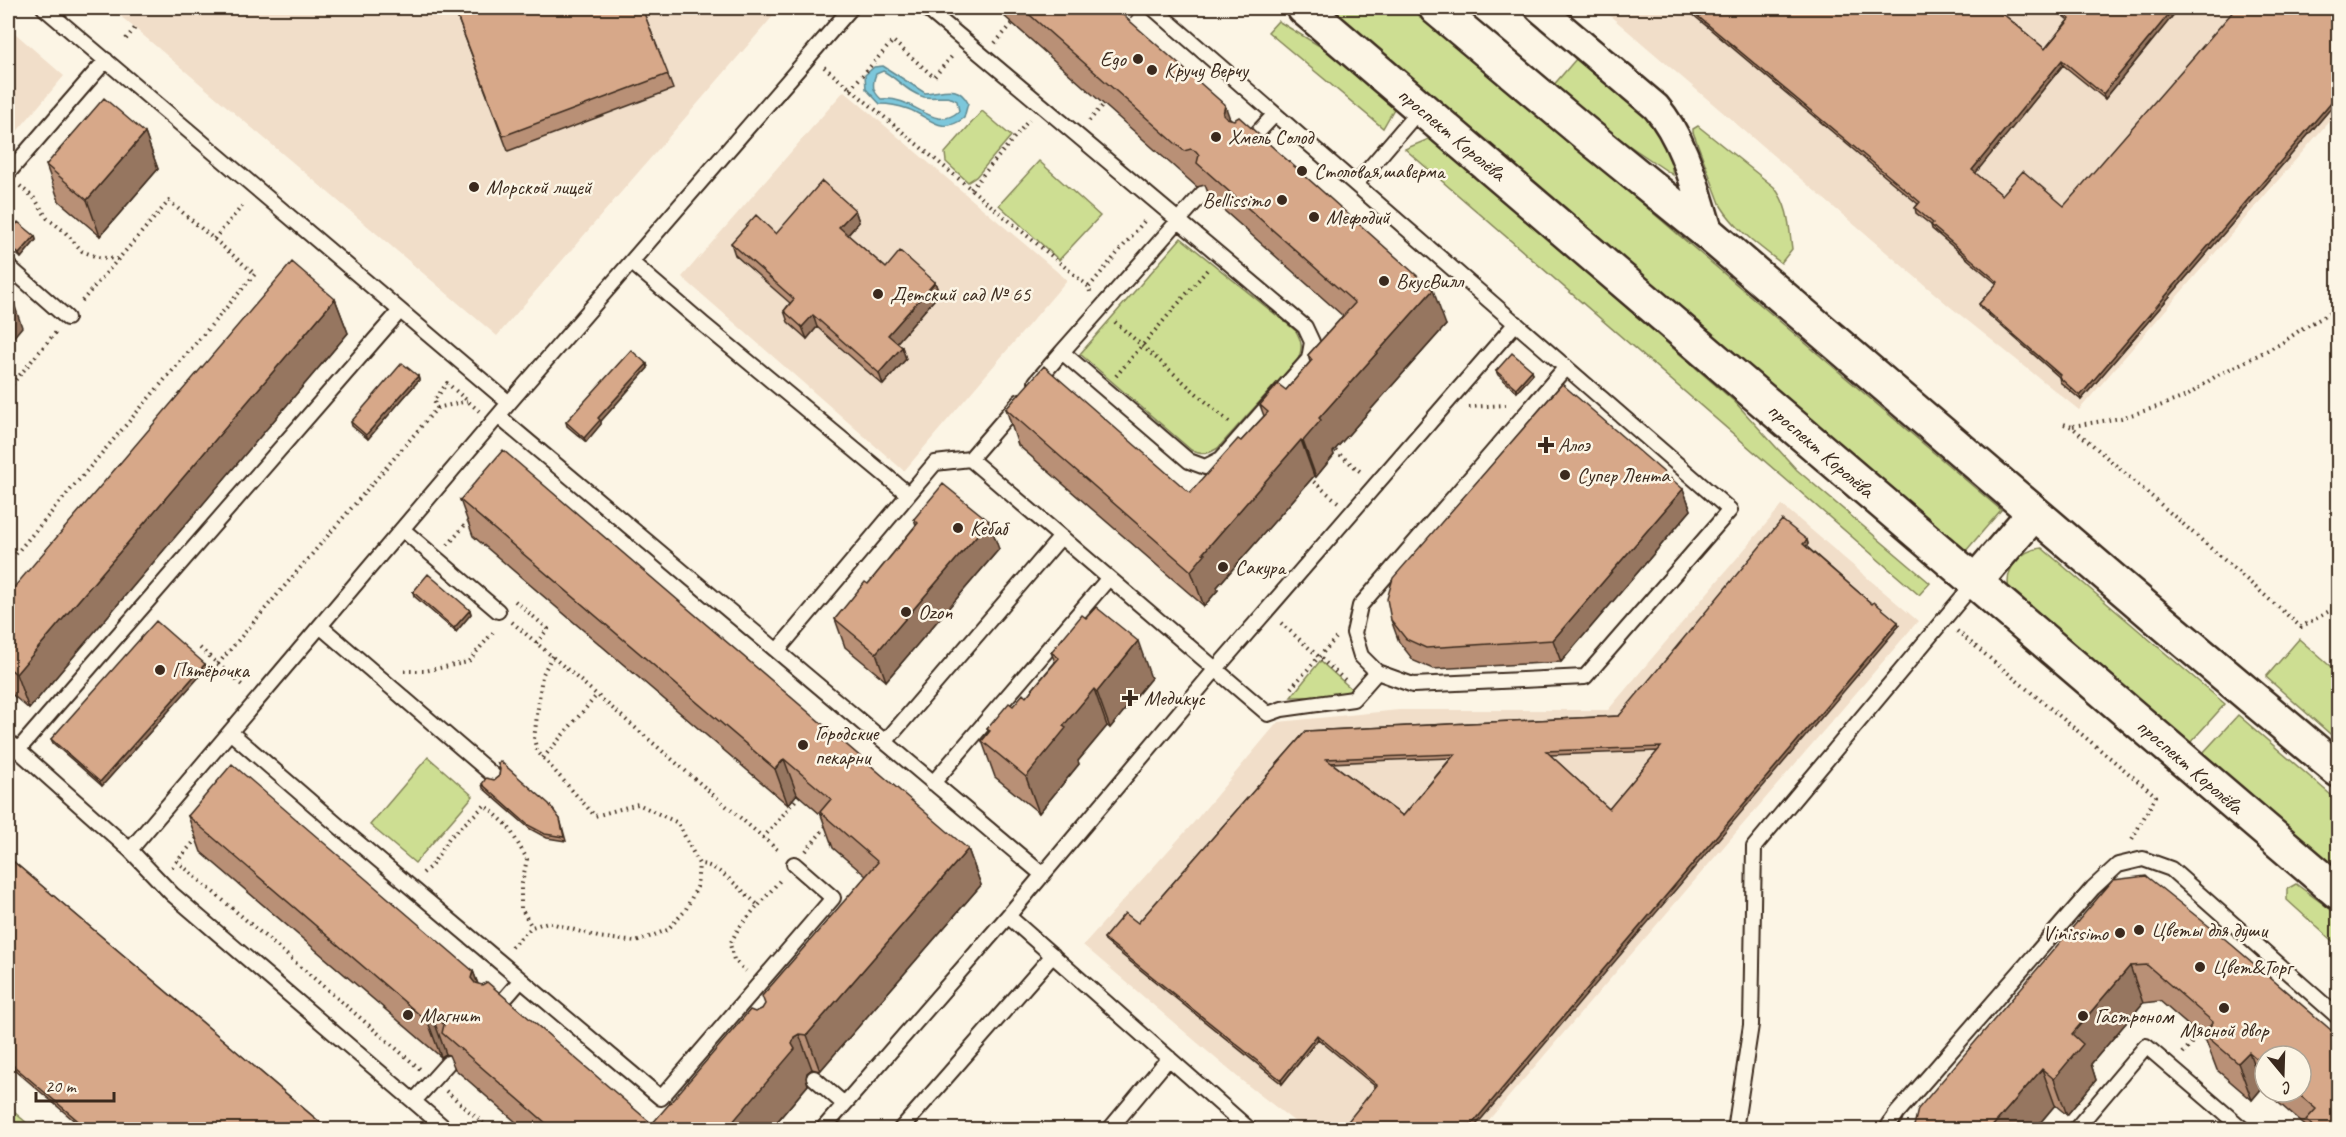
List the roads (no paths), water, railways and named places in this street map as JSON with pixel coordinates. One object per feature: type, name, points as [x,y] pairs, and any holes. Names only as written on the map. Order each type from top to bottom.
[{"type":"street","name":"проспект Королёва","points":[[1304,8],[2338,892]]},
{"type":"street","points":[[1436,8],[1710,235],[2338,770]]},
{"type":"street","points":[[1539,8],[1656,107],[1667,120],[1678,139],[1710,235]]},
{"type":"street","points":[[1975,582],[2034,513]]},
{"type":"lane","points":[[44,8],[399,312],[509,403]]},
{"type":"lane","points":[[130,850],[509,403],[851,8]]},
{"type":"lane","points":[[926,8],[1305,327],[1312,342],[1309,358],[1244,434],[1221,459],[1205,467],[1190,462],[1062,352]]},
{"type":"lane","points":[[1153,8],[1731,510],[1585,677],[1413,685],[1377,672],[1361,656],[1354,633],[1360,606],[1566,367]]},
{"type":"lane","points":[[12,178],[106,60]]},
{"type":"lane","points":[[1356,184],[1421,108]]},
{"type":"lane","points":[[1245,147],[1275,114]]},
{"type":"lane","points":[[777,651],[935,463],[970,459],[1203,193]]},
{"type":"lane","points":[[631,262],[908,494]]},
{"type":"lane","points":[[8,266],[67,318]]},
{"type":"lane","points":[[399,312],[13,745],[130,850],[172,894],[447,1130]]},
{"type":"lane","points":[[822,1130],[1008,916],[1215,670],[1516,323]]},
{"type":"lane","points":[[498,416],[1043,875]]},
{"type":"lane","points":[[970,459],[1268,714],[1282,709],[1353,699],[1377,672]]},
{"type":"lane","points":[[402,529],[503,614]]},
{"type":"lane","points":[[885,742],[1060,538]]},
{"type":"lane","points":[[933,783],[1108,579]]},
{"type":"lane","points":[[1735,1130],[1751,1025],[1754,847],[1975,582]]},
{"type":"lane","points":[[320,626],[493,776]]},
{"type":"lane","points":[[230,732],[661,1098],[740,1015],[760,983],[833,898],[794,864]]},
{"type":"lane","points":[[1886,1130],[1897,1113],[2085,897],[2118,865],[2142,859],[2171,869],[2338,1017]]},
{"type":"lane","points":[[1008,916],[1250,1130]]},
{"type":"lane","points":[[900,1130],[1053,955]]},
{"type":"lane","points":[[493,1012],[521,980]]},
{"type":"lane","points":[[2075,1130],[2146,1046],[2244,1130]]},
{"type":"lane","points":[[1109,1130],[1170,1058]]},
{"type":"lane","points":[[414,1101],[448,1063]]},
{"type":"lane","points":[[814,1078],[844,1104]]},
{"type":"water","points":[[883,66],[925,93],[949,90],[960,93],[968,103],[964,118],[956,123],[942,125],[908,109],[880,104],[866,89],[865,75],[874,67]],"holes":[[[883,71],[918,95],[945,97],[957,101],[959,111],[950,117],[941,118],[904,102],[881,99],[874,90],[873,84],[876,74]]]},
{"type":"place","name":"Ego","points":[[1138,59]]},
{"type":"place","name":"Кручу Верчу","points":[[1152,70]]},
{"type":"place","name":"Хмель Солод","points":[[1216,137]]},
{"type":"place","name":"Столовая,шаверма","points":[[1302,171]]},
{"type":"place","name":"Морской лицей","points":[[474,187]]},
{"type":"place","name":"Bellissimo","points":[[1282,200]]},
{"type":"place","name":"Мефодий","points":[[1314,217]]},
{"type":"place","name":"ВкусВилл","points":[[1384,281]]},
{"type":"place","name":"Детский сад № 65","points":[[878,294]]},
{"type":"place","name":"Алоэ","points":[[1546,445]]},
{"type":"place","name":"Супер Лента","points":[[1565,475]]},
{"type":"place","name":"Кебаб","points":[[958,528]]},
{"type":"place","name":"Сакура","points":[[1223,567]]},
{"type":"place","name":"Ozon","points":[[906,612]]},
{"type":"place","name":"Пятёрочка","points":[[160,670]]},
{"type":"place","name":"Медикус","points":[[1130,698]]},
{"type":"place","name":"Городские пекарни","points":[[803,745]]},
{"type":"place","name":"Цветы для души","points":[[2139,930]]},
{"type":"place","name":"Vinissimo","points":[[2120,933]]},
{"type":"place","name":"Цвет&Торг","points":[[2200,967]]},
{"type":"place","name":"Мясной двор","points":[[2224,1008]]},
{"type":"place","name":"Магнит","points":[[408,1015]]},
{"type":"place","name":"Гастроном","points":[[2083,1016]]}]
